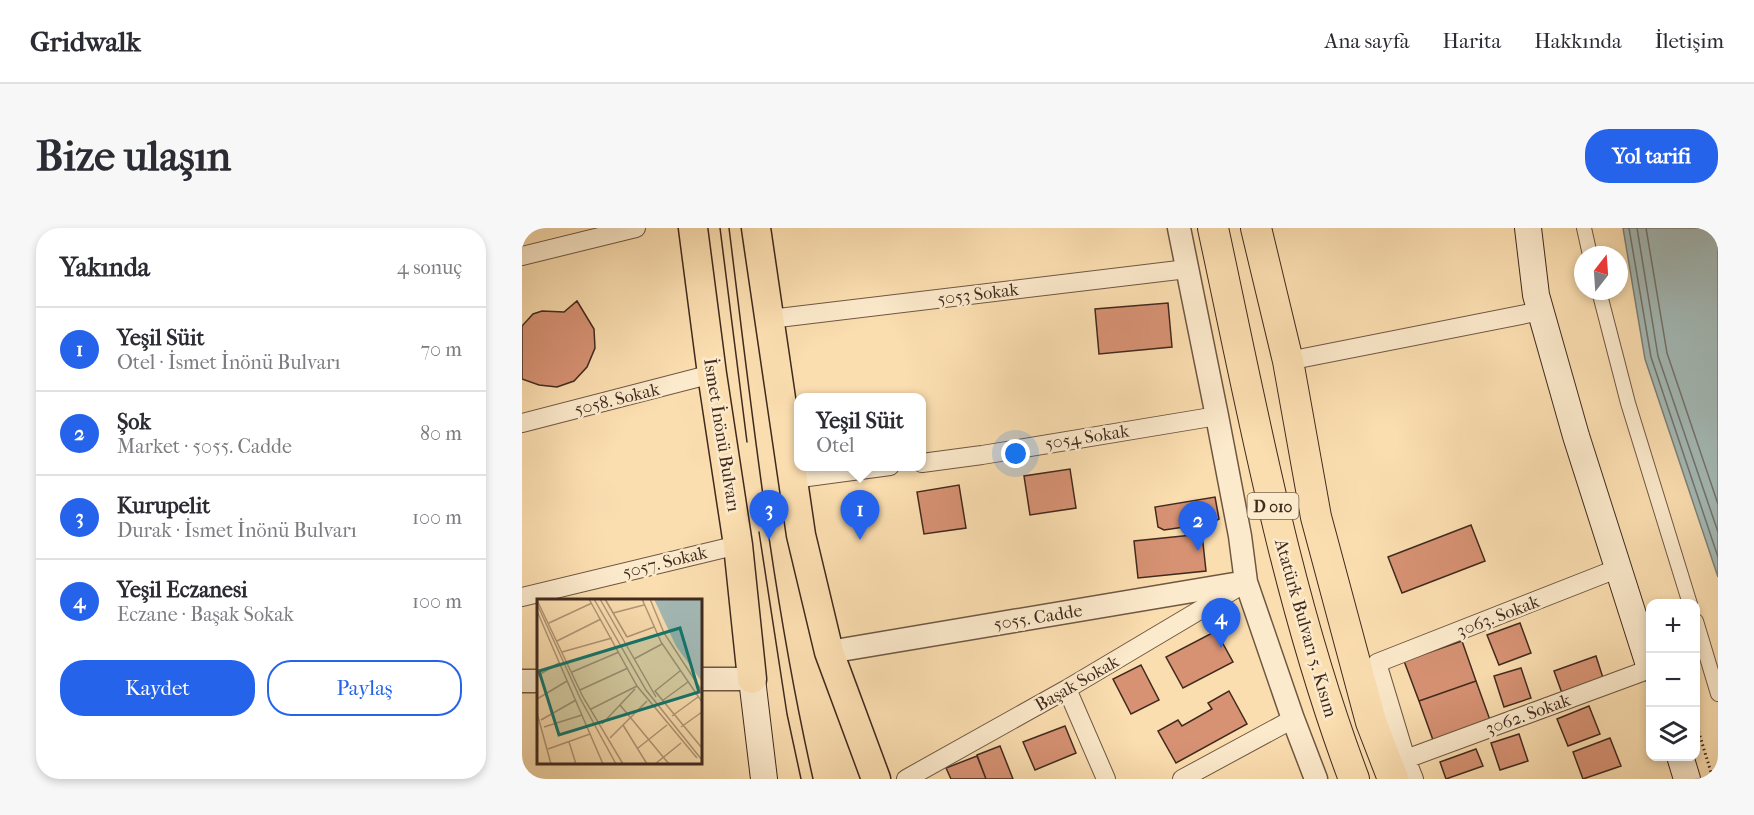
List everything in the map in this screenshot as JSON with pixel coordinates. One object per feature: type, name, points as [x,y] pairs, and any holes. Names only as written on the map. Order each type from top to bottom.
[{"type":"highway","name":"Atatürk Bulvarı 5. Kısım","points":[[1213,228],[1277,526],[1313,656],[1354,779]]},
{"type":"highway","name":"Atatürk Bulvarı 5. Kısım","points":[[1256,228],[1288,361],[1316,517],[1371,722],[1399,769]]},
{"type":"main road","name":"İsmet İnönü Bulvarı","points":[[693,228],[738,545],[752,679]]},
{"type":"main road","points":[[756,228],[801,535],[829,652],[876,779]]},
{"type":"main road","points":[[1528,228],[1536,295],[1576,436],[1646,655]]},
{"type":"main road","points":[[752,679],[764,779]]},
{"type":"main road","points":[[1682,761],[1687,779]]},
{"type":"street","points":[[522,256],[636,228]]},
{"type":"street","points":[[1179,228],[1240,536],[1246,582],[1316,779]]},
{"type":"street","points":[[1584,228],[1588,246]]},
{"type":"street","name":"5053 Sokak","points":[[770,319],[1187,269]]},
{"type":"street","points":[[1601,300],[1628,403],[1689,599]]},
{"type":"street","points":[[1288,361],[1541,311]]},
{"type":"street","name":"5058. Sokak","points":[[522,423],[712,374]]},
{"type":"street","name":"5054 Sokak","points":[[926,461],[982,455],[1217,416]]},
{"type":"street","points":[[793,479],[853,471]]},
{"type":"street","name":"5057. Sokak","points":[[522,597],[738,545]]},
{"type":"street","name":"3063. Sokak","points":[[1399,769],[1377,663],[1619,568]]},
{"type":"street","name":"5055. Cadde","points":[[829,652],[1246,582]]},
{"type":"street","name":"Başak Sokak","points":[[906,779],[1067,689],[1246,582]]},
{"type":"street","points":[[1700,637],[1718,694]]},
{"type":"street","name":"3062. Sokak","points":[[1399,769],[1646,670]]},
{"type":"street","points":[[702,679],[752,679]]},
{"type":"street","points":[[1067,689],[1106,779]]},
{"type":"street","points":[[1182,779],[1293,719]]},
{"type":"street","points":[[1399,769],[1414,779]]},
{"type":"path","points":[[1700,739],[1713,779]]},
{"type":"water","points":[[1623,228],[1718,228],[1718,577],[1645,359],[1628,246],[1626,246]]},
{"type":"building","points":[[577,301],[594,329],[595,348],[587,367],[574,381],[557,387],[539,385],[522,379],[522,326],[533,314],[542,311],[564,312]]},
{"type":"building","points":[[1168,303],[1172,347],[1099,354],[1095,309]]},
{"type":"building","points":[[1070,469],[1076,508],[1030,515],[1024,476]]},
{"type":"building","points":[[959,485],[966,528],[924,534],[917,492]]},
{"type":"building","points":[[1215,497],[1219,519],[1212,523],[1164,530],[1158,527],[1155,507]]},
{"type":"building","points":[[1471,525],[1485,561],[1402,593],[1388,557]]},
{"type":"building","points":[[1202,534],[1206,571],[1138,578],[1134,541]]},
{"type":"building","points":[[1520,623],[1531,653],[1499,665],[1487,635]]},
{"type":"building","points":[[1216,631],[1233,662],[1183,688],[1166,657]]},
{"type":"building","points":[[1462,641],[1476,681],[1419,701],[1404,661]]},
{"type":"building","points":[[1596,656],[1604,681],[1563,696],[1554,671]]},
{"type":"building","points":[[1141,665],[1159,700],[1131,714],[1113,679]]},
{"type":"building","points":[[1521,668],[1531,698],[1504,707],[1494,676]]},
{"type":"building","points":[[1476,681],[1490,720],[1433,740],[1419,701]]},
{"type":"building","points":[[1229,691],[1247,724],[1176,763],[1158,731],[1178,720],[1182,726],[1212,709],[1208,703]]},
{"type":"building","points":[[1589,706],[1600,734],[1568,746],[1557,719]]},
{"type":"building","points":[[1065,726],[1076,753],[1035,770],[1023,742]]},
{"type":"building","points":[[1519,734],[1528,761],[1500,770],[1491,743]]},
{"type":"building","points":[[1610,738],[1621,766],[1583,779],[1573,752]]},
{"type":"building","points":[[1000,746],[1013,779],[986,779],[977,755]]},
{"type":"building","points":[[1476,749],[1483,766],[1446,779],[1440,762]]},
{"type":"building","points":[[977,756],[986,779],[951,779],[946,768]]},
{"type":"tram line","points":[[720,228],[747,442]]},
{"type":"tram line","points":[[729,228],[774,574],[813,779]]},
{"type":"tram line","points":[[759,532],[787,714],[801,779]]},
{"type":"place","name":"Kurupelit","points":[[769,540]]},
{"type":"place","name":"Yeşil Süit","points":[[860,540]]},
{"type":"place","name":"Şok","points":[[1198,551]]},
{"type":"place","name":"Yeşil Eczanesi","points":[[1221,648]]}]
